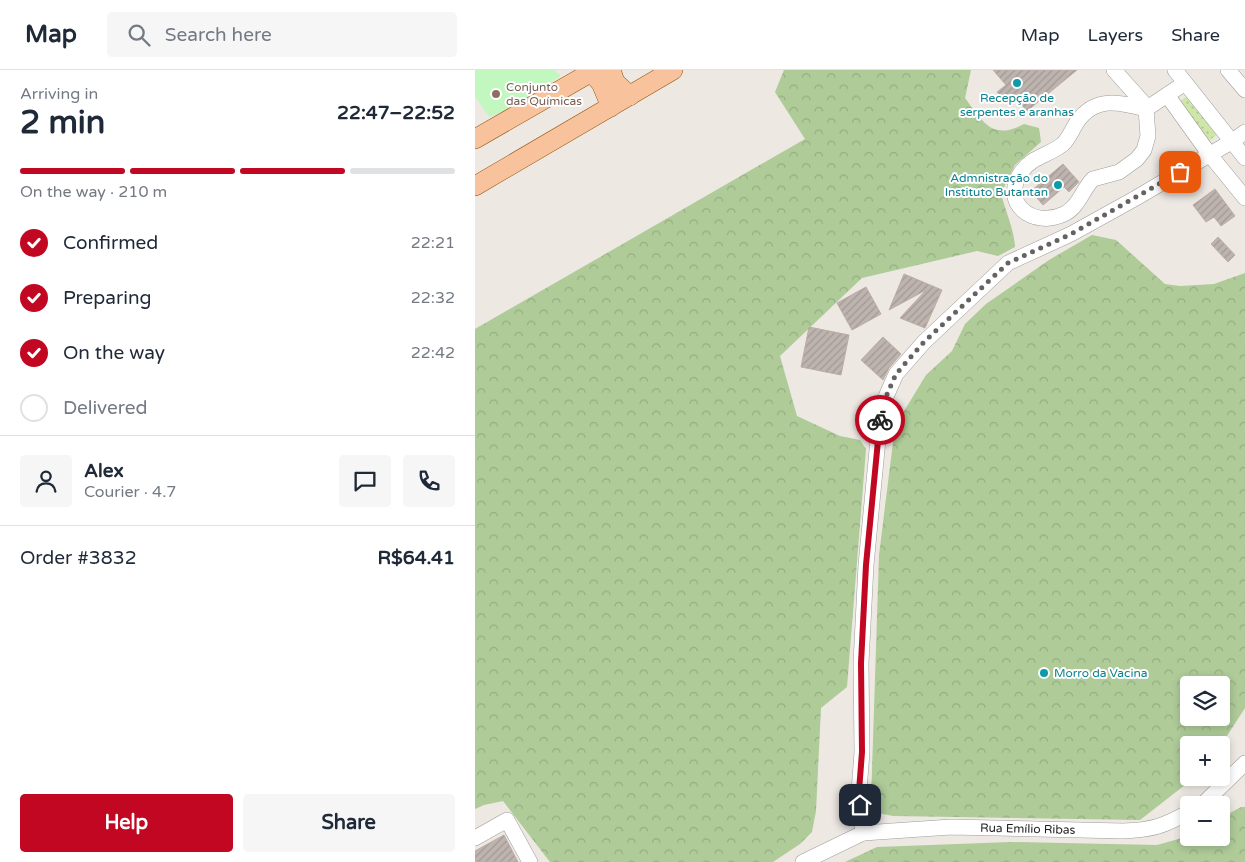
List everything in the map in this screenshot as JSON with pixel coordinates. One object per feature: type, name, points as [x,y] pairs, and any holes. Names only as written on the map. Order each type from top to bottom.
[{"type":"main road","points":[[611,70],[615,82],[630,96]]},
{"type":"main road","points":[[475,186],[673,70]]},
{"type":"main road","points":[[475,139],[590,72],[601,82],[611,107]]},
{"type":"street","points":[[1114,70],[1146,108],[1148,136],[1143,150],[1137,159],[1119,172],[1093,179],[1075,206],[1065,214],[1040,219],[1028,215],[1021,209],[1016,200],[1014,188],[1020,174],[1038,157],[1063,144],[1084,113],[1096,105],[1109,103],[1121,103],[1146,108],[1185,83]]},
{"type":"street","points":[[1175,70],[1245,158]]},
{"type":"street","points":[[1228,70],[1245,90]]},
{"type":"street","points":[[1167,95],[1210,155],[1245,198]]},
{"type":"street","points":[[803,862],[863,833],[859,791],[862,752],[861,663],[866,565],[881,408],[896,374],[924,342],[1008,263],[1071,234],[1210,155],[1245,132]]},
{"type":"street","points":[[1211,796],[1245,763]]},
{"type":"street","name":"Rua Emílio Ribas","points":[[863,833],[951,827],[1131,831],[1148,830],[1165,825],[1180,817]]},
{"type":"street","points":[[475,838],[507,820],[530,862]]},
{"type":"green space","name":"Conjunto das Químicas","points":[[475,70],[554,70],[561,76],[506,110],[489,117],[475,96]]},
{"type":"green space","points":[[784,70],[971,70],[965,98],[983,121],[996,130],[1013,129],[1024,124],[1039,128],[1041,142],[1015,165],[1001,193],[1013,233],[1015,247],[998,256],[977,251],[862,278],[780,356],[797,416],[840,436],[860,440],[866,449],[847,687],[821,708],[816,811],[812,832],[800,844],[773,862],[550,862],[503,801],[475,809],[475,329],[805,139],[775,92]]},
{"type":"green space","points":[[1190,94],[1220,132],[1209,141],[1179,102]]},
{"type":"green space","points":[[1092,235],[1116,240],[1165,284],[1180,286],[1214,284],[1245,273],[1245,708],[1227,736],[1180,736],[1180,786],[1184,786],[1140,820],[893,816],[878,813],[871,801],[879,555],[895,426],[926,375],[952,351],[965,324],[986,304],[1049,260]]},
{"type":"green space","points":[[1245,807],[1245,862],[845,862],[877,847],[1011,842],[1157,845],[1180,839],[1180,846],[1230,846],[1230,813]]},
{"type":"building","points":[[993,70],[1077,70],[1027,111],[1016,98],[1008,104],[997,92],[1006,85]]},
{"type":"building","name":"Admnistração do Instituto Butantan","points":[[1063,164],[1079,182],[1069,192],[1064,187],[1043,205],[1031,191]]},
{"type":"building","points":[[1215,189],[1235,216],[1221,226],[1214,217],[1206,222],[1193,205]]},
{"type":"building","points":[[1218,237],[1235,255],[1228,262],[1211,244]]},
{"type":"building","points":[[904,274],[942,290],[925,328],[900,318],[926,290],[889,310]]},
{"type":"building","points":[[866,287],[881,314],[852,330],[837,303]]},
{"type":"building","points":[[809,327],[849,335],[841,375],[801,367]]},
{"type":"building","points":[[883,337],[901,354],[889,368],[883,380],[861,360]]},
{"type":"building","points":[[504,835],[518,862],[475,862],[475,851]]},
{"type":"way so far","points":[[880,420],[881,408],[896,374],[924,342],[977,290],[1008,263],[1071,234],[1180,172]]},
{"type":"place","name":"Recepção de serpentes e aranhas","points":[[1017,83]]},
{"type":"place","name":"Conjunto das Químicas","points":[[496,94]]},
{"type":"place","name":"Admnistração do Instituto Butantan","points":[[1058,185]]},
{"type":"place","name":"Morro da Vacina","points":[[1044,673]]},
{"type":"route","points":[[860,805],[859,791],[862,752],[861,663],[866,565],[880,420]]}]
